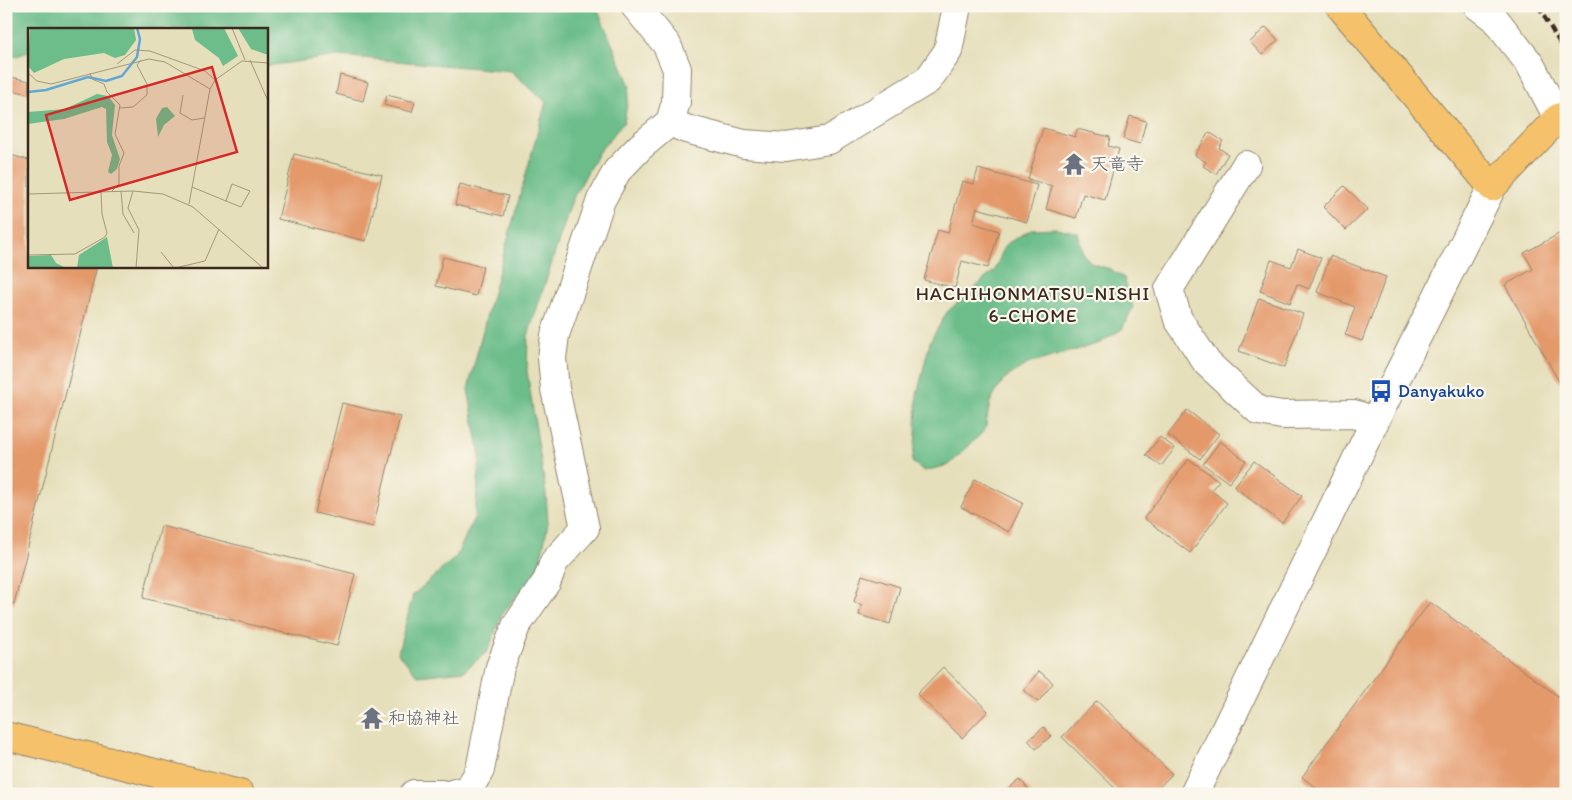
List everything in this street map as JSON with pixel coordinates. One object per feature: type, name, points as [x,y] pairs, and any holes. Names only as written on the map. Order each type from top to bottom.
[{"type":"main road","points":[[1340,6],[1492,187],[1562,117]]},
{"type":"main road","points":[[6,736],[240,794]]},
{"type":"street","points":[[452,794],[469,789],[480,770],[500,667],[516,626],[547,582],[554,562],[585,528],[555,389],[552,358],[554,335],[601,200],[617,171],[670,122],[676,102],[677,69],[667,44],[635,6]]},
{"type":"street","points":[[670,122],[686,129],[744,144],[786,147],[829,140],[928,80],[948,51],[956,6]]},
{"type":"street","points":[[1478,6],[1494,18],[1530,64],[1562,117]]},
{"type":"street","points":[[1246,165],[1169,290],[1178,319],[1207,363],[1259,411],[1282,415],[1354,414],[1375,421]]},
{"type":"street","points":[[1194,794],[1375,421],[1492,187]]},
{"type":"street","points":[[414,794],[440,794]]},
{"type":"green space","points":[[6,6],[596,6],[630,86],[624,122],[598,153],[572,200],[528,336],[527,371],[546,494],[548,523],[539,569],[502,614],[488,651],[464,671],[418,676],[398,653],[413,595],[456,557],[475,516],[480,456],[468,389],[546,102],[511,71],[338,56],[268,66],[268,28],[28,28],[28,52],[6,59]]},
{"type":"green space","points":[[1057,228],[1078,233],[1083,254],[1093,264],[1110,269],[1124,278],[1133,307],[1122,329],[1100,343],[1028,364],[1004,379],[990,402],[985,430],[949,465],[924,471],[912,462],[916,435],[917,395],[930,342],[947,312],[995,270],[1005,245],[1031,229]]},
{"type":"building","points":[[1266,27],[1278,40],[1262,55],[1250,42]]},
{"type":"building","points":[[340,75],[368,82],[363,101],[336,94]]},
{"type":"building","points":[[11,77],[28,81],[28,94],[8,89]]},
{"type":"building","points":[[387,95],[415,102],[412,112],[384,105]]},
{"type":"building","points":[[1130,116],[1146,121],[1140,144],[1123,139]]},
{"type":"building","name":"天竜寺","points":[[1043,128],[1075,137],[1077,129],[1110,137],[1108,146],[1119,149],[1105,200],[1083,194],[1076,218],[1046,209],[1052,186],[1028,179]]},
{"type":"building","points":[[1209,132],[1223,141],[1219,148],[1228,154],[1216,174],[1203,166],[1206,162],[1195,155]]},
{"type":"building","points":[[6,154],[28,160],[28,268],[97,268],[14,604],[6,602]]},
{"type":"building","points":[[294,154],[382,175],[366,241],[278,219]]},
{"type":"building","points":[[978,169],[1037,185],[1027,222],[977,208],[973,223],[999,231],[988,268],[962,261],[955,288],[924,280],[938,230],[948,233],[962,181],[974,184]]},
{"type":"building","points":[[460,184],[508,196],[503,216],[455,205]]},
{"type":"building","points":[[1344,186],[1368,209],[1346,230],[1323,207]]},
{"type":"building","points":[[1566,230],[1566,394],[1505,285],[1533,269],[1524,253]]},
{"type":"building","points":[[1298,249],[1321,258],[1309,289],[1297,284],[1290,303],[1260,291],[1271,260],[1291,267]]},
{"type":"building","points":[[1330,256],[1386,277],[1362,341],[1345,335],[1355,307],[1317,292]]},
{"type":"building","points":[[443,257],[483,267],[476,296],[436,286]]},
{"type":"building","points":[[1259,298],[1303,314],[1284,368],[1239,351]]},
{"type":"building","points":[[342,403],[400,417],[373,527],[315,513]]},
{"type":"building","points":[[1187,410],[1219,434],[1200,459],[1168,435]]},
{"type":"building","points":[[1160,437],[1175,448],[1161,466],[1146,455]]},
{"type":"building","points":[[1220,441],[1246,461],[1229,483],[1203,464]]},
{"type":"building","points":[[1189,459],[1219,481],[1211,490],[1227,503],[1190,553],[1144,518]]},
{"type":"building","points":[[1254,461],[1302,496],[1282,523],[1234,487]]},
{"type":"building","points":[[975,479],[1023,503],[1009,532],[961,507]]},
{"type":"building","points":[[161,526],[355,574],[337,646],[143,598]]},
{"type":"building","points":[[862,575],[900,587],[890,624],[859,615],[862,605],[854,602]]},
{"type":"building","points":[[1430,602],[1566,702],[1566,794],[1324,794],[1302,777]]},
{"type":"building","points":[[943,667],[988,711],[962,738],[917,694]]},
{"type":"building","points":[[1039,671],[1053,683],[1038,702],[1024,690]]},
{"type":"building","points":[[1097,701],[1172,774],[1153,794],[1121,794],[1062,737]]},
{"type":"building","points":[[1044,727],[1051,736],[1036,749],[1028,740]]},
{"type":"building","points":[[1020,779],[1032,794],[1002,794]]},
{"type":"railway","points":[[1538,6],[1566,54]]},
{"type":"railway","points":[[1557,6],[1566,23]]},
{"type":"place","name":"天竜寺","points":[[1074,164]]},
{"type":"place","name":"Danyakuko","points":[[1381,391]]},
{"type":"place","name":"和協神社","points":[[372,718]]},
{"type":"district","name":"HACHIHONMATSU-NISHI 6-CHOME","points":[[1033,304]]}]
